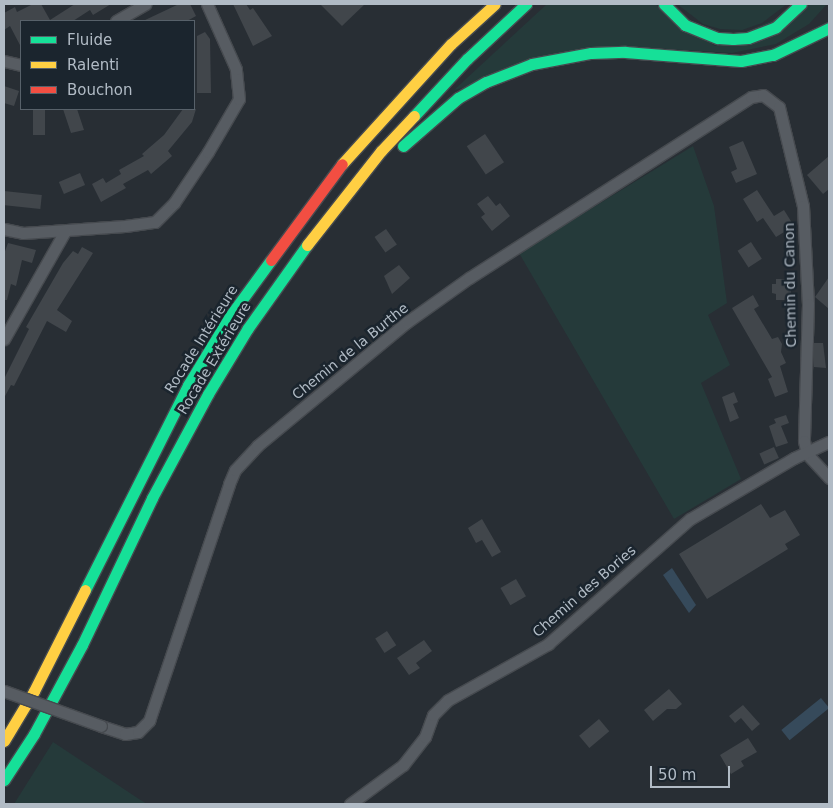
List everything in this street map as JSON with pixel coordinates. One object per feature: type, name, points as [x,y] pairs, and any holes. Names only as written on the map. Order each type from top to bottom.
[{"type":"highway","name":"Rocade Intérieure","points":[[4,741],[34,691],[188,385],[230,316],[320,190],[365,136],[451,44],[495,4]]},
{"type":"highway","name":"Rocade Extérieure","points":[[4,780],[34,734],[82,645],[152,498],[208,394],[288,269],[386,145],[467,59],[526,4]]},
{"type":"highway","points":[[664,4],[685,25],[718,38],[733,39],[748,38],[776,27],[801,4]]},
{"type":"highway","points":[[365,136],[401,85],[469,10]]},
{"type":"highway","points":[[802,40],[826,15]]},
{"type":"highway","points":[[288,269],[410,138],[458,98],[486,82],[532,64],[591,53],[741,61],[773,55],[829,28]]},
{"type":"street","points":[[118,20],[144,4]]},
{"type":"street","points":[[4,229],[23,233],[155,222],[174,203],[208,152],[239,99],[240,84],[236,69],[207,4]]},
{"type":"street","points":[[4,61],[20,65]]},
{"type":"street","name":"Chemin du Canon","points":[[763,95],[779,107],[803,206],[807,243],[804,441],[807,454]]},
{"type":"street","name":"Chemin de la Burthe","points":[[4,691],[125,734],[138,732],[149,721],[229,484],[235,470],[257,446],[407,322],[470,278],[751,98],[763,95]]},
{"type":"street","points":[[4,339],[65,231]]},
{"type":"street","name":"Chemin des Bories","points":[[350,804],[403,765],[425,736],[433,715],[448,700],[548,644],[690,519],[794,458],[807,454],[829,442]]},
{"type":"street","points":[[807,454],[829,478]]},
{"type":"green space","points":[[547,4],[655,4],[715,46],[808,4],[827,4],[809,24],[776,44],[732,53],[635,47],[454,90]]},
{"type":"green space","points":[[677,4],[787,4],[762,23],[742,30],[720,29],[703,24]]},
{"type":"green space","points":[[693,146],[714,206],[727,303],[708,315],[730,365],[701,383],[741,479],[674,519],[519,253]]},
{"type":"green space","points":[[53,742],[139,799],[147,804],[14,804]]},
{"type":"water","points":[[672,568],[696,605],[689,613],[663,575]]},
{"type":"water","points":[[821,698],[829,708],[790,740],[781,730]]},
{"type":"building","points":[[33,4],[41,4],[50,20],[20,20],[20,45],[10,26],[4,30],[4,13],[15,7],[17,12]]},
{"type":"building","points":[[75,4],[111,4],[93,15],[90,10],[75,20],[50,20]]},
{"type":"building","points":[[179,4],[190,4],[196,16],[189,20],[145,20]]},
{"type":"building","points":[[233,4],[246,4],[250,10],[253,8],[272,36],[253,46]]},
{"type":"building","points":[[320,4],[365,4],[342,26]]},
{"type":"building","points":[[205,32],[210,39],[211,93],[197,93],[197,36]]},
{"type":"building","points":[[4,86],[19,91],[14,106],[4,103]]},
{"type":"building","points":[[196,109],[192,122],[168,151],[172,156],[151,174],[148,170],[123,184],[126,188],[101,202],[92,184],[103,178],[106,183],[121,174],[119,170],[144,156],[142,154],[164,135],[182,110]]},
{"type":"building","points":[[33,110],[45,110],[45,135],[33,135]]},
{"type":"building","points":[[63,110],[77,110],[84,130],[71,133]]},
{"type":"building","points":[[485,134],[504,162],[486,174],[467,146]]},
{"type":"building","points":[[743,141],[757,174],[736,183],[731,172],[737,169],[729,147]]},
{"type":"building","points":[[829,156],[829,189],[823,194],[807,175]]},
{"type":"building","points":[[80,173],[85,185],[64,194],[59,182]]},
{"type":"building","points":[[757,190],[774,216],[784,210],[794,226],[776,237],[763,218],[757,222],[743,199]]},
{"type":"building","points":[[4,191],[42,195],[40,209],[4,205]]},
{"type":"building","points":[[488,196],[496,206],[500,203],[510,216],[492,231],[481,217],[485,214],[477,204]]},
{"type":"building","points":[[386,229],[397,245],[385,253],[375,237]]},
{"type":"building","points":[[751,242],[762,259],[748,267],[738,251]]},
{"type":"building","points":[[8,243],[36,250],[32,263],[22,260],[16,286],[11,284],[7,300],[4,300],[4,254]]},
{"type":"building","points":[[82,247],[93,253],[57,310],[72,321],[66,332],[47,321],[14,386],[11,385],[4,398],[4,379],[29,329],[26,327],[63,263],[73,251],[78,254]]},
{"type":"building","points":[[399,265],[410,278],[392,294],[384,276]]},
{"type":"building","points":[[829,277],[829,309],[815,297]]},
{"type":"building","points":[[776,279],[791,279],[791,300],[776,300],[776,294],[772,293],[772,284],[776,284]]},
{"type":"building","points":[[753,295],[759,306],[754,309],[772,339],[778,337],[782,344],[781,352],[786,363],[780,366],[788,392],[775,397],[768,379],[772,377],[732,308]]},
{"type":"building","points":[[814,343],[823,343],[826,368],[814,367]]},
{"type":"building","points":[[734,392],[738,402],[733,404],[739,418],[730,422],[722,397]]},
{"type":"building","points":[[786,415],[789,423],[781,426],[788,443],[776,447],[769,426],[776,423],[774,419]]},
{"type":"building","points":[[774,447],[779,458],[764,464],[759,454]]},
{"type":"building","points":[[761,504],[770,518],[785,510],[800,535],[785,544],[788,549],[707,599],[679,554]]},
{"type":"building","points":[[482,519],[501,552],[492,557],[482,540],[476,543],[468,528]]},
{"type":"building","points":[[516,579],[526,596],[510,605],[500,588]]},
{"type":"building","points":[[387,631],[396,645],[385,653],[375,639]]},
{"type":"building","points":[[424,640],[432,651],[416,663],[420,668],[409,675],[397,658]]},
{"type":"building","points":[[669,689],[682,704],[676,709],[667,709],[653,721],[644,710]]},
{"type":"building","points":[[743,705],[760,724],[752,731],[741,718],[735,723],[729,716]]},
{"type":"building","points":[[599,719],[609,731],[589,748],[579,736]]},
{"type":"building","points":[[748,738],[757,752],[741,761],[744,766],[731,774],[720,755]]},
{"type":"traffic: fast","points":[[414,116],[467,59],[526,4]]},
{"type":"traffic: fast","points":[[664,4],[685,25],[718,38],[733,39],[748,38],[776,27],[801,4]]},
{"type":"traffic: fast","points":[[403,146],[458,98],[486,82],[532,64],[591,53],[625,52],[741,61],[773,55],[829,28]]},
{"type":"traffic: fast","points":[[4,780],[34,734],[82,645],[152,498],[208,394],[248,328],[307,245]]},
{"type":"traffic: fast","points":[[85,590],[188,385],[230,316],[271,260]]},
{"type":"traffic: slow","points":[[342,164],[451,44],[495,4]]},
{"type":"traffic: slow","points":[[307,245],[381,151],[414,116]]},
{"type":"traffic: slow","points":[[4,741],[34,691],[85,590]]},
{"type":"traffic: jam","points":[[271,260],[342,164]]}]
